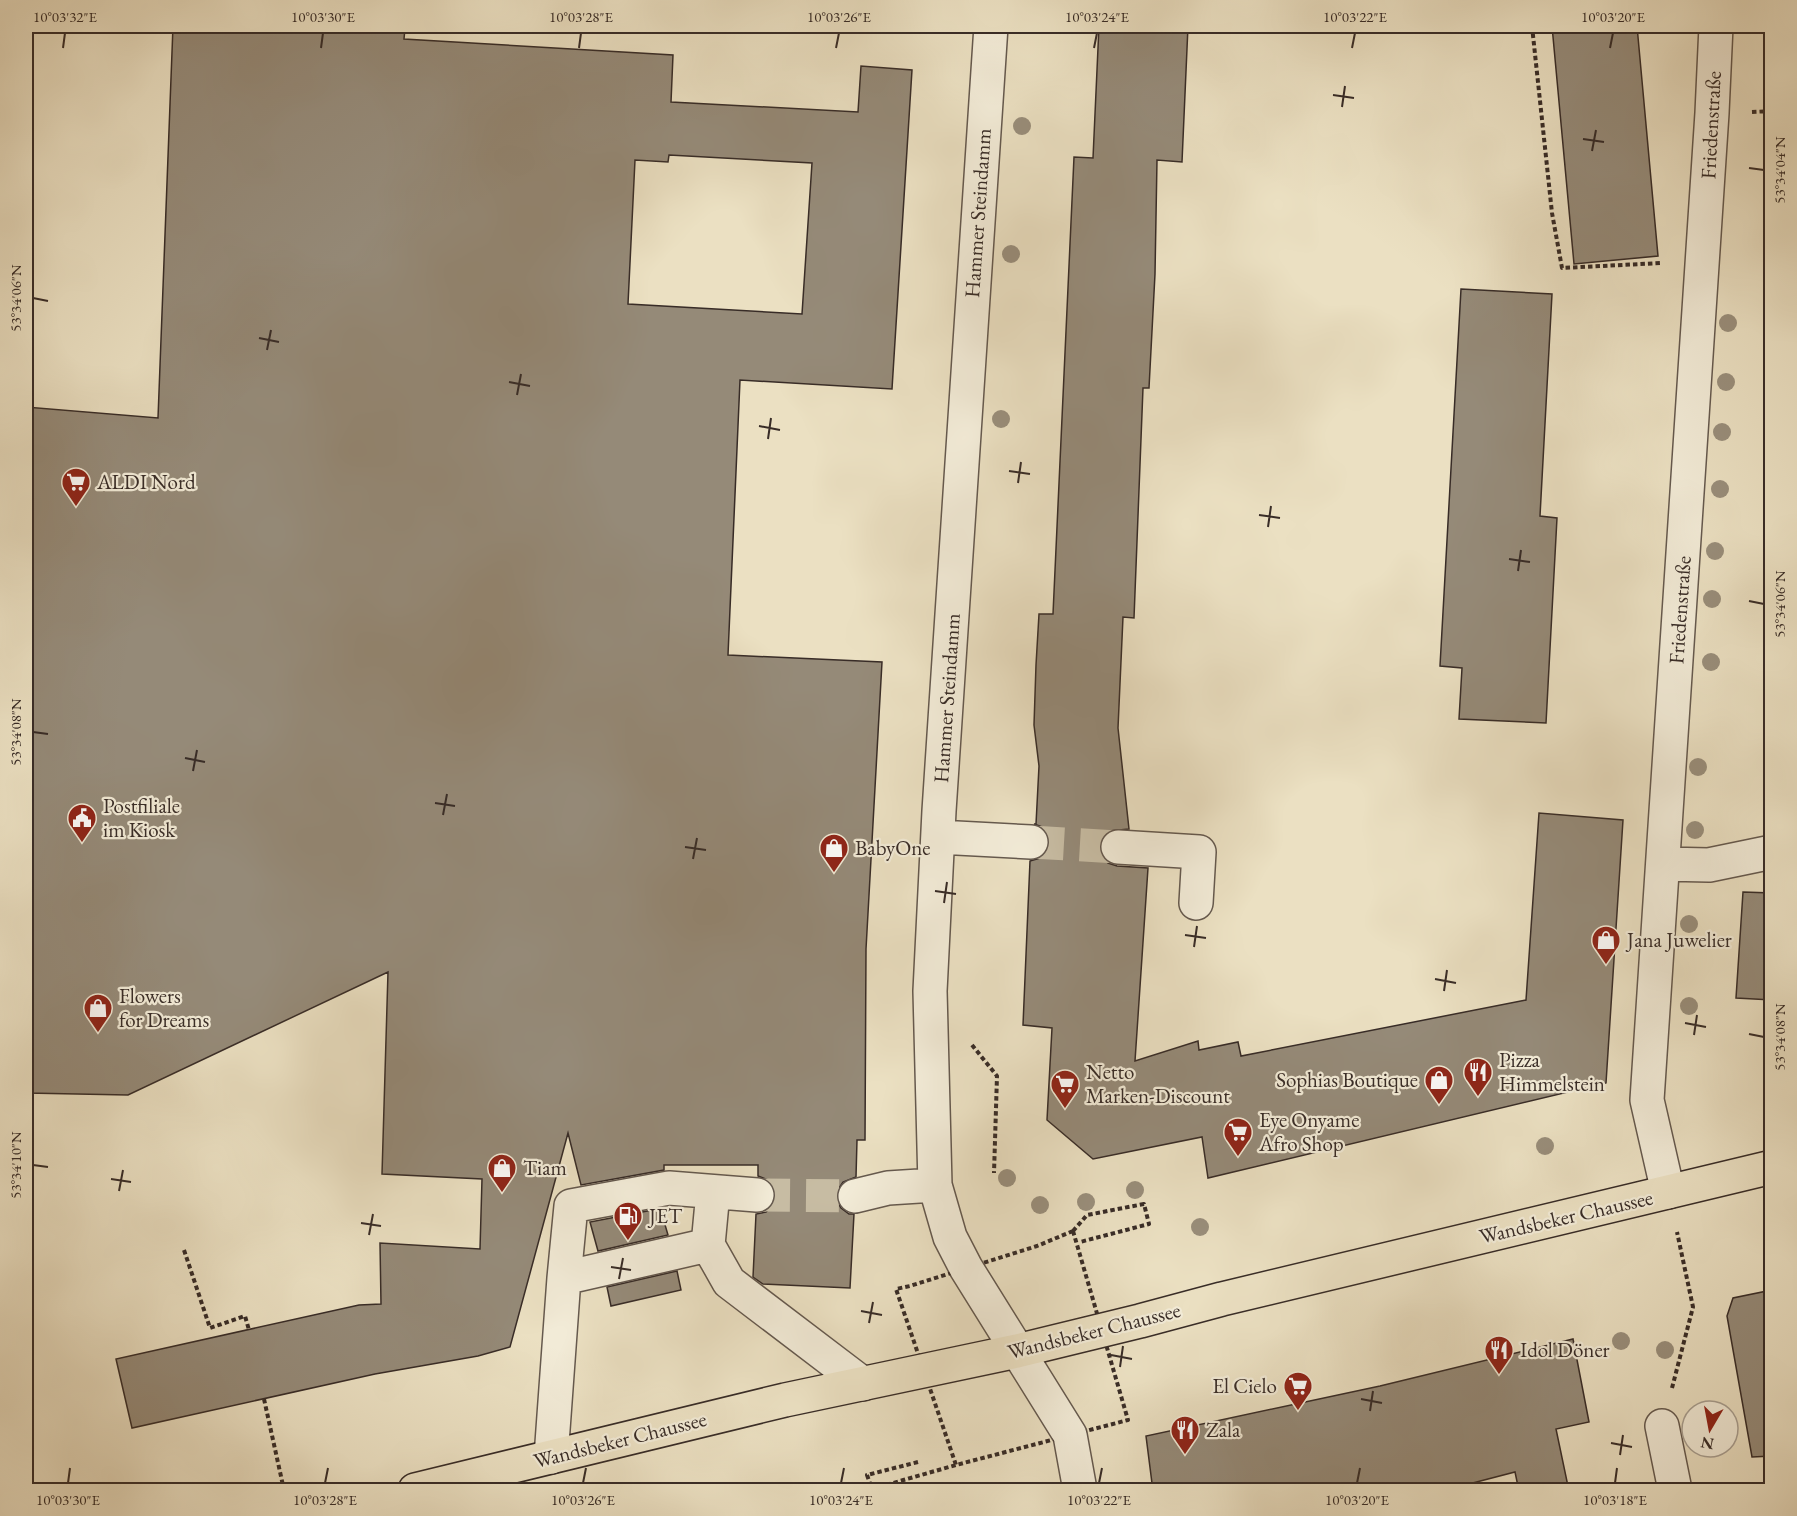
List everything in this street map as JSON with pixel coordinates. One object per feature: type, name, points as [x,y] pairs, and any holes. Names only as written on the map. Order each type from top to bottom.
[{"type":"main road","name":"Wandsbeker Chaussee","points":[[415,1491],[785,1400],[1017,1351],[1140,1322],[1222,1299],[1772,1167]]},
{"type":"street","name":"Hammer Steindamm","points":[[991,26],[930,991],[934,1185],[950,1237],[966,1268],[1070,1435],[1080,1491]]},
{"type":"street","name":"Friedenstraße","points":[[1668,1192],[1647,1100],[1703,261],[1716,26]]},
{"type":"street","points":[[938,837],[1031,842]]},
{"type":"street","points":[[1118,848],[1199,852],[1196,903]]},
{"type":"street","points":[[1663,864],[1709,865],[1772,852]]},
{"type":"street","points":[[855,1196],[888,1188],[934,1185]]},
{"type":"street","points":[[551,1457],[571,1206],[669,1188],[757,1195]]},
{"type":"street","points":[[713,1192],[708,1245],[729,1282],[863,1384]]},
{"type":"street","points":[[564,1278],[708,1245]]},
{"type":"street","points":[[1662,1426],[1675,1491]]},
{"type":"path","points":[[1532,26],[1551,213],[1562,268],[1703,261]]},
{"type":"path","points":[[994,1173],[997,1076]]},
{"type":"path","points":[[1662,1426],[1693,1307],[1668,1192]]},
{"type":"path","points":[[1037,1246],[1073,1231],[1087,1215],[1144,1204],[1149,1224],[1080,1242]]},
{"type":"path","points":[[1073,1231],[1080,1258]]},
{"type":"path","points":[[184,1250],[210,1328],[245,1317],[249,1330]]},
{"type":"path","points":[[898,1298],[896,1289],[910,1286]]},
{"type":"path","points":[[1099,1427],[1128,1420],[1122,1399]]},
{"type":"path","points":[[264,1400],[284,1491]]},
{"type":"path","points":[[947,1441],[956,1465]]},
{"type":"path","points":[[918,1462],[867,1475],[872,1489],[1020,1448]]},
{"type":"shaded area","points":[[1764,26],[1771,26],[1771,90],[1764,81]]},
{"type":"building","points":[[173,26],[405,28],[404,39],[673,55],[671,102],[858,112],[861,66],[912,70],[892,389],[740,380],[728,655],[882,662],[866,949],[865,1140],[857,1140],[856,1177],[843,1182],[837,1191],[837,1201],[841,1208],[849,1214],[854,1214],[850,1288],[763,1284],[753,1277],[756,1214],[766,1212],[772,1206],[776,1196],[774,1186],[768,1180],[758,1176],[758,1165],[664,1165],[664,1170],[581,1185],[568,1133],[510,1347],[478,1356],[375,1374],[132,1428],[116,1359],[359,1305],[381,1304],[380,1243],[480,1249],[482,1179],[382,1174],[388,972],[128,1095],[26,1093],[26,407],[158,418]],"holes":[[[669,155],[812,163],[802,314],[628,304],[635,160],[668,162]]]},
{"type":"building","points":[[1099,26],[1188,26],[1182,162],[1157,160],[1155,274],[1149,388],[1143,388],[1134,618],[1123,617],[1118,728],[1129,829],[1109,831],[1102,837],[1099,846],[1102,856],[1108,863],[1117,866],[1148,868],[1135,1061],[1198,1041],[1199,1050],[1238,1042],[1241,1056],[1526,1000],[1539,813],[1623,820],[1606,1083],[1208,1178],[1202,1137],[1093,1159],[1047,1120],[1052,1028],[1023,1025],[1030,861],[1046,853],[1050,842],[1042,827],[1034,824],[1036,824],[1039,766],[1034,725],[1036,665],[1039,614],[1053,614],[1074,157],[1093,158]]},
{"type":"building","points":[[1552,26],[1637,26],[1658,256],[1574,264]]},
{"type":"building","points":[[1461,289],[1552,294],[1540,516],[1557,518],[1546,723],[1459,719],[1462,668],[1440,666]]},
{"type":"building","points":[[1743,892],[1772,893],[1772,1000],[1736,998]]},
{"type":"building","points":[[663,1208],[663,1218],[668,1235],[598,1251],[590,1222]]},
{"type":"building","points":[[677,1271],[681,1290],[611,1306],[607,1287]]},
{"type":"building","points":[[1772,1290],[1772,1456],[1752,1457],[1727,1316],[1733,1298]]},
{"type":"building","points":[[1573,1339],[1589,1422],[1556,1429],[1569,1491],[1519,1491],[1515,1472],[1442,1491],[1153,1491],[1146,1436],[1380,1386]]},
{"type":"tunnel","points":[[1031,842],[1118,847]]},
{"type":"tunnel","points":[[757,1195],[855,1196]]},
{"type":"place","name":"ALDI Nord","points":[[76,508]]},
{"type":"place","name":"Postfiliale im Kiosk","points":[[82,844]]},
{"type":"place","name":"BabyOne","points":[[834,874]]},
{"type":"place","name":"Jana Juwelier","points":[[1606,966]]},
{"type":"place","name":"Flowers for Dreams","points":[[98,1034]]},
{"type":"place","name":"Pizza Himmelstein","points":[[1478,1098]]},
{"type":"place","name":"Sophias Boutique","points":[[1439,1106]]},
{"type":"place","name":"Netto Marken-Discount","points":[[1065,1110]]},
{"type":"place","name":"Eye Onyame Afro Shop","points":[[1238,1158]]},
{"type":"place","name":"Tiam","points":[[502,1194]]},
{"type":"place","name":"JET","points":[[628,1242]]},
{"type":"place","name":"Idol Döner","points":[[1499,1376]]},
{"type":"place","name":"El Cielo","points":[[1298,1412]]},
{"type":"place","name":"Zala","points":[[1185,1456]]}]
